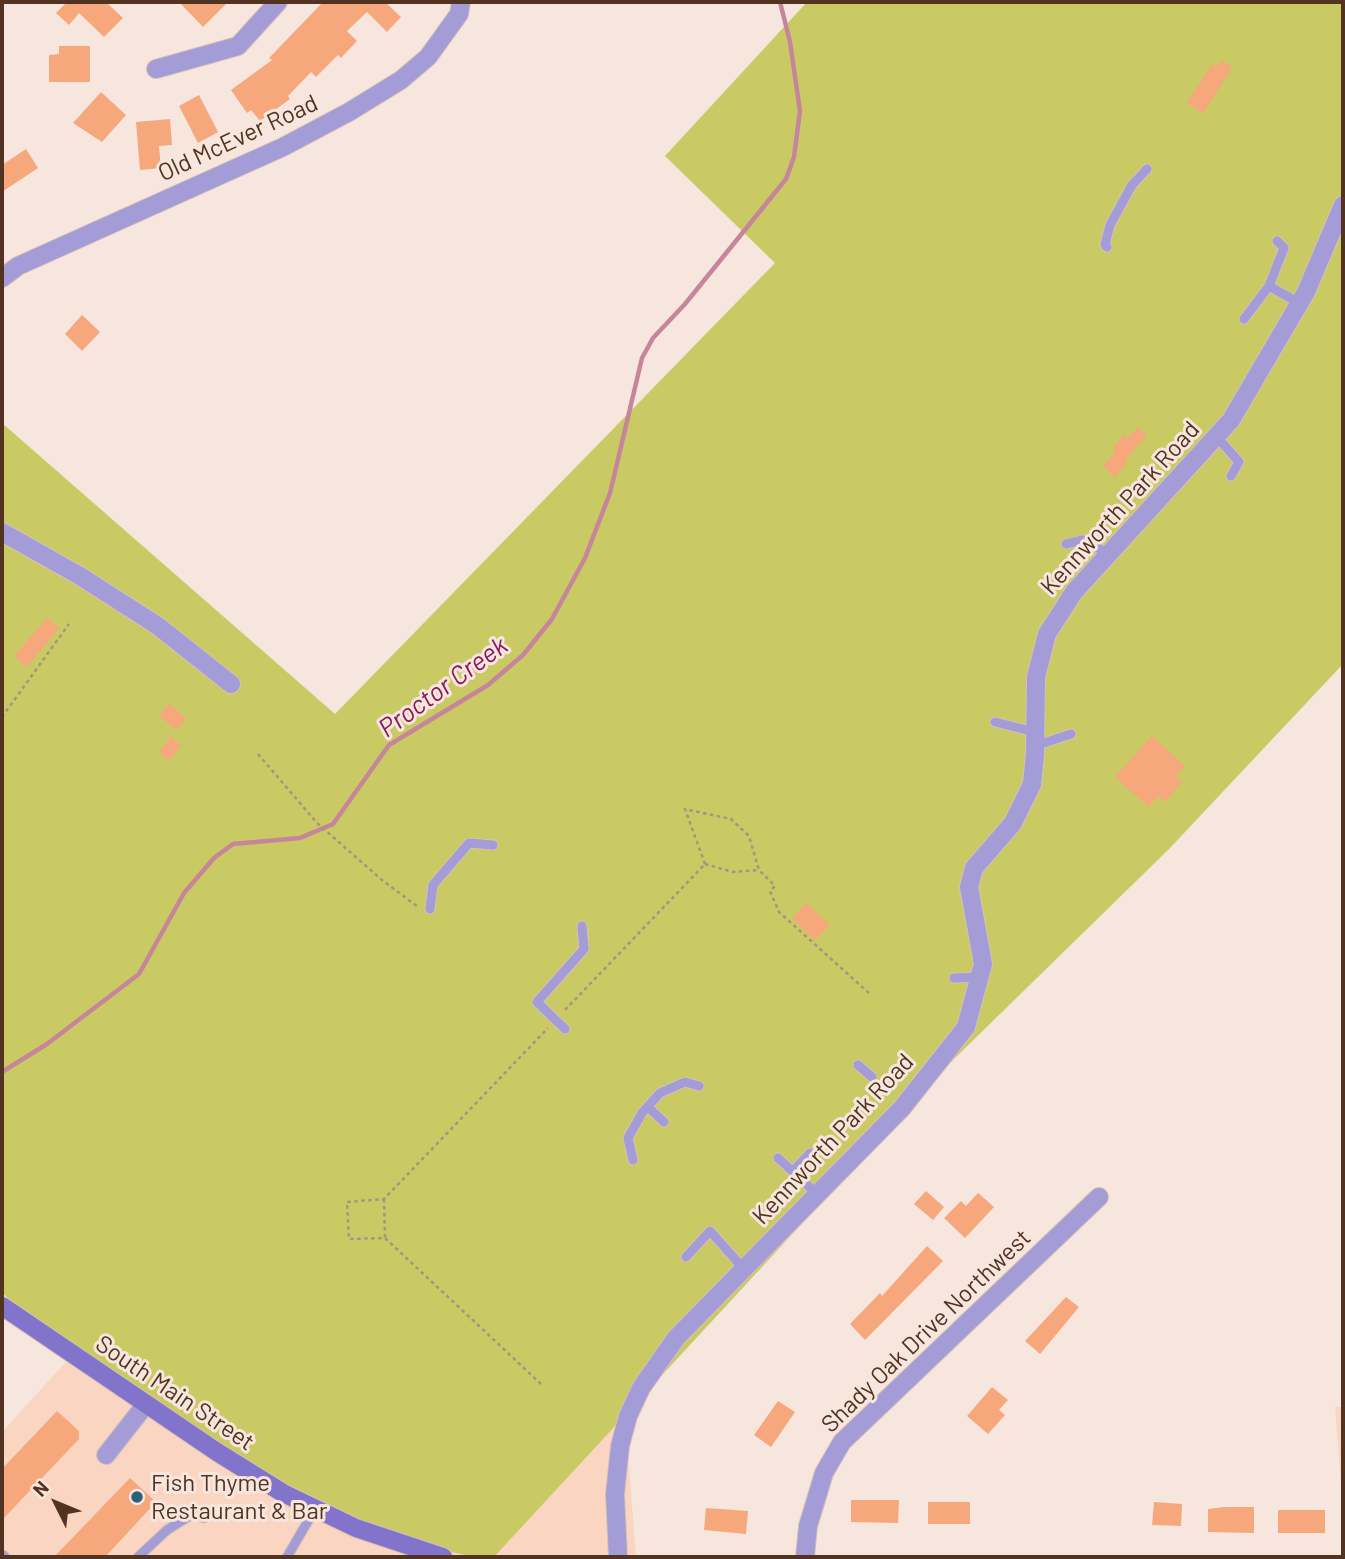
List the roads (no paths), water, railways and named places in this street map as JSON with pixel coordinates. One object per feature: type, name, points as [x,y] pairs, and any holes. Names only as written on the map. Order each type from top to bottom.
[{"type":"main road","name":"South Main Street","points":[[2,1306],[228,1459],[356,1528],[413,1553],[443,1557]]},
{"type":"street","points":[[156,69],[238,46],[278,2]]},
{"type":"street","name":"Old McEver Road","points":[[2,278],[19,266],[283,147],[349,112],[401,80],[428,57],[452,25],[461,2]]},
{"type":"street","name":"Kennworth Park Road","points":[[618,1557],[615,1494],[628,1416],[657,1362],[743,1268],[902,1108],[965,1027],[982,977],[981,949],[970,887],[974,868],[1021,811],[1032,784],[1035,677],[1047,634],[1074,592],[1217,437],[1246,398],[1299,303],[1325,251],[1343,205]]},
{"type":"street","points":[[2,532],[80,576],[158,626],[231,684]]},
{"type":"street","name":"Shady Oak Drive Northwest","points":[[805,1557],[808,1526],[824,1473],[842,1442],[1099,1197]]},
{"type":"street","points":[[106,1455],[146,1404]]},
{"type":"lane","points":[[1107,247],[1105,245],[1110,225],[1132,185],[1147,169]]},
{"type":"lane","points":[[1244,319],[1269,286],[1284,248],[1278,241]]},
{"type":"lane","points":[[1269,286],[1299,303]]},
{"type":"lane","points":[[1217,437],[1239,461],[1231,476]]},
{"type":"lane","points":[[1066,544],[1083,540],[1109,554]]},
{"type":"lane","points":[[995,722],[1035,739],[1071,734]]},
{"type":"lane","points":[[427,910],[433,885],[469,843],[492,845]]},
{"type":"lane","points":[[565,1030],[537,1002],[584,949],[582,926]]},
{"type":"lane","points":[[954,978],[982,977]]},
{"type":"lane","points":[[858,1065],[872,1077]]},
{"type":"lane","points":[[633,1160],[628,1138],[660,1093],[685,1082],[699,1086]]},
{"type":"lane","points":[[648,1107],[664,1122]]},
{"type":"lane","points":[[793,1171],[810,1153]]},
{"type":"lane","points":[[778,1158],[817,1194]]},
{"type":"lane","points":[[686,1257],[710,1231],[743,1268]]},
{"type":"lane","points":[[287,1557],[315,1508]]},
{"type":"lane","points":[[138,1557],[167,1530],[194,1513],[204,1518]]},
{"type":"waterway","name":"Proctor Creek","points":[[2,1072],[47,1044],[139,974],[184,893],[214,858],[233,844],[300,838],[333,824],[389,745],[488,685],[523,655],[552,619],[585,558],[610,493],[642,358],[653,338],[685,304],[786,179],[794,157],[800,111],[790,42],[780,2]]},
{"type":"place","name":"Fish Thyme Restaurant & Bar","points":[[137,1497]]}]
